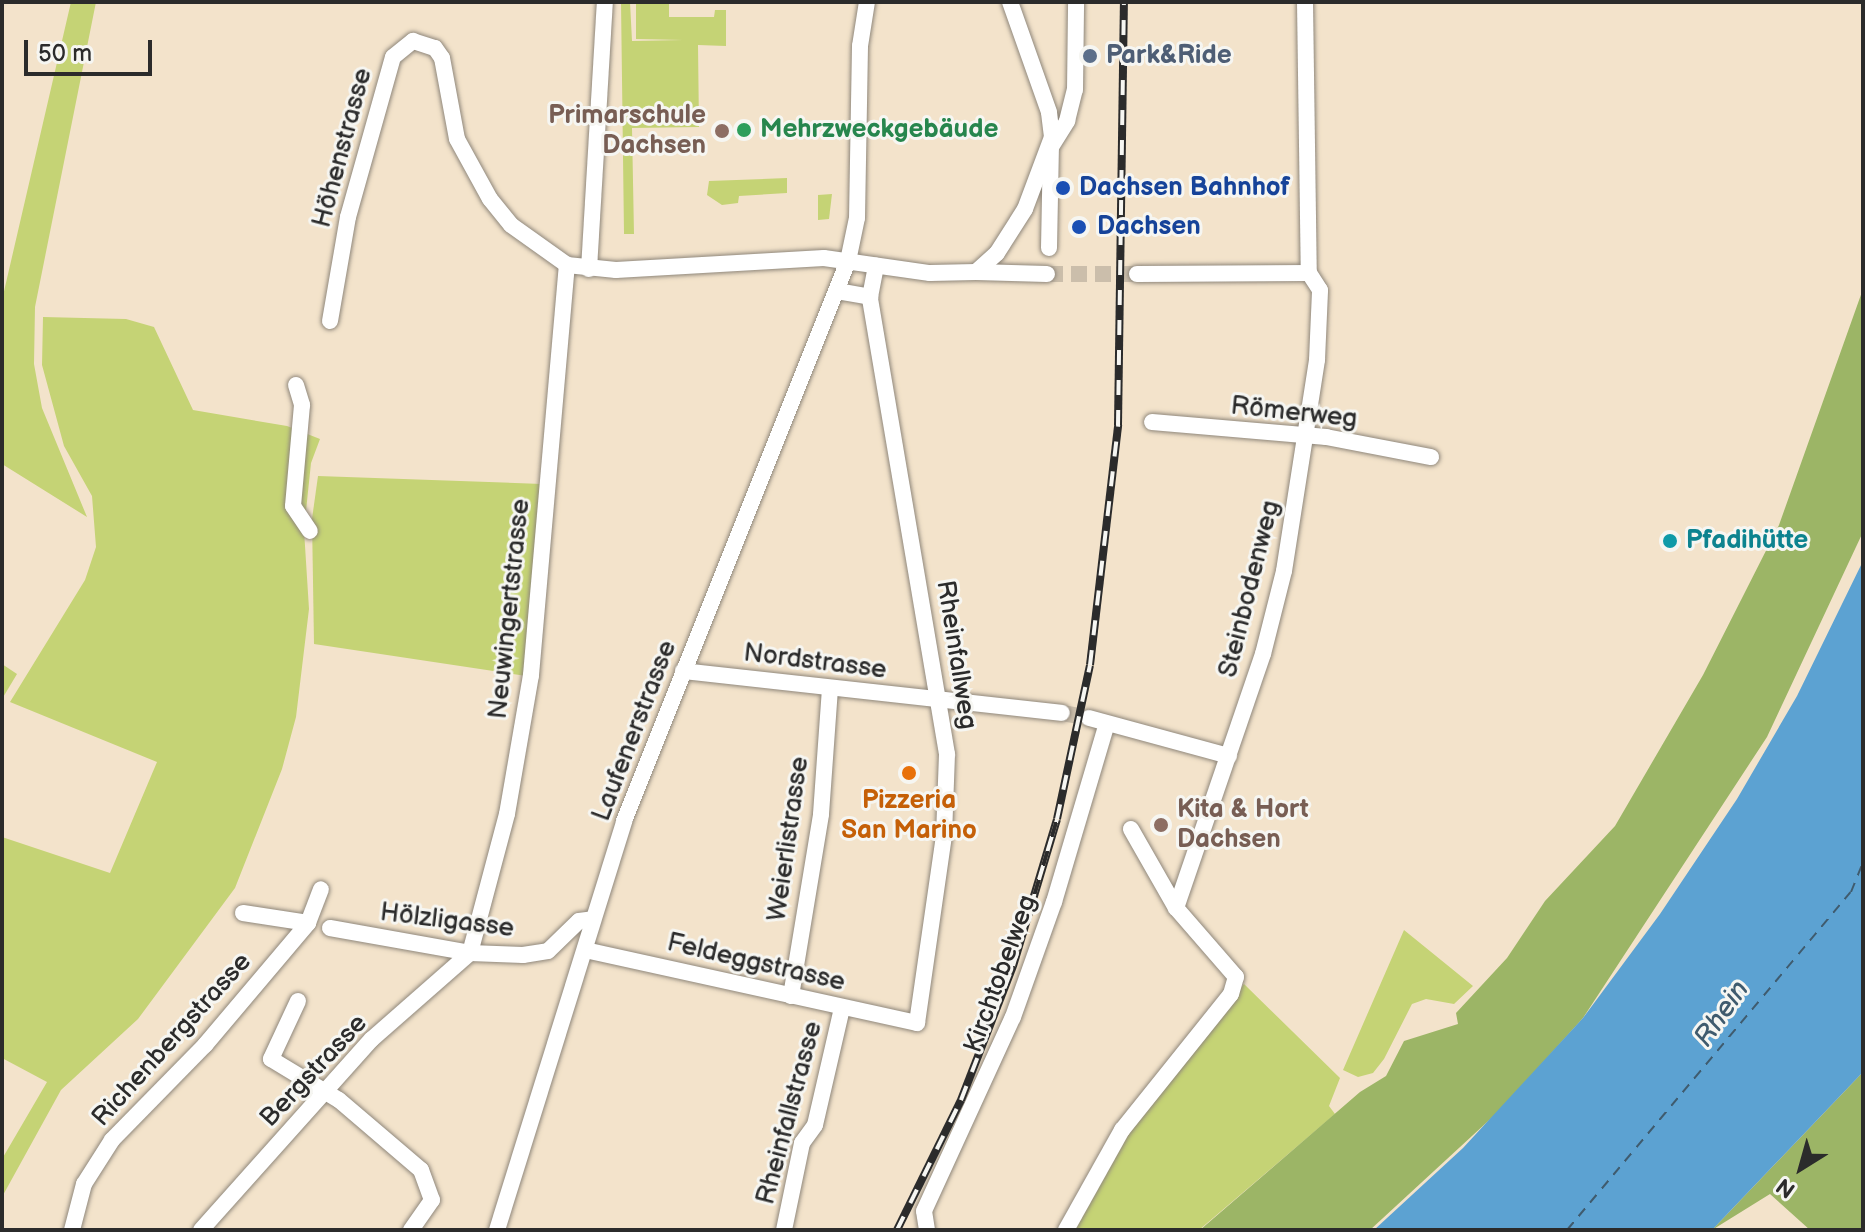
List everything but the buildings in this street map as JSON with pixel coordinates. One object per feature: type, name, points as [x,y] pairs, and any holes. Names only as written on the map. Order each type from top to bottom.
[{"type":"street","points":[[589,269],[605,2]]},
{"type":"street","name":"Laufenerstrasse","points":[[497,1230],[593,919],[683,671],[848,261],[857,218],[860,46],[867,2]]},
{"type":"street","points":[[1010,2],[1049,112],[1049,248]]},
{"type":"street","points":[[976,272],[997,253],[1025,209],[1051,147],[1067,121],[1075,90],[1076,2]]},
{"type":"street","name":"Steinbodenweg","points":[[1176,908],[1229,756],[1279,594],[1307,437],[1320,290],[1309,273],[1305,2]]},
{"type":"street","name":"Höhenstrasse","points":[[330,321],[348,217],[393,57],[413,41],[435,48],[442,58],[457,139],[490,199],[511,225],[567,265],[589,269],[848,261],[930,273],[1047,274]]},
{"type":"street","points":[[1025,209],[1050,209]]},
{"type":"street","name":"Neuwingertstrasse","points":[[470,953],[507,814],[529,688],[567,265]]},
{"type":"street","name":"Rheinfallweg","points":[[876,266],[870,297],[941,700],[947,754],[944,836],[917,1023]]},
{"type":"street","points":[[1137,274],[1309,273]]},
{"type":"street","points":[[837,291],[870,297]]},
{"type":"street","points":[[296,385],[302,405],[293,506],[310,531]]},
{"type":"street","name":"Römerweg","points":[[1152,422],[1307,437],[1431,457]]},
{"type":"street","name":"Nordstrasse","points":[[683,671],[1062,713]]},
{"type":"street","name":"Weierlistrasse","points":[[791,996],[821,814],[830,688]]},
{"type":"street","points":[[1089,718],[1106,727],[1229,756]]},
{"type":"street","name":"Kirchtobelweg","points":[[927,1230],[924,1211],[980,1095],[1039,945],[1106,727]]},
{"type":"street","points":[[1066,1230],[1122,1130],[1231,994],[1236,977],[1176,908],[1131,829]]},
{"type":"street","name":"Richenbergstrasse","points":[[72,1230],[84,1184],[112,1140],[205,1045],[308,923],[321,889]]},
{"type":"street","points":[[243,913],[308,923]]},
{"type":"street","name":"Hölzligasse","points":[[330,928],[470,953],[542,953],[560,943],[579,921],[593,919]]},
{"type":"street","name":"Feldeggstrasse","points":[[585,950],[917,1023]]},
{"type":"street","name":"Bergstrasse","points":[[201,1230],[372,1039],[470,953]]},
{"type":"street","points":[[298,1001],[271,1059],[339,1100],[421,1170],[432,1200],[411,1230]]},
{"type":"street","name":"Rheinfallstrasse","points":[[784,1230],[802,1143],[815,1125],[842,1008]]},
{"type":"green space","points":[[71,2],[96,2],[35,307],[34,364],[42,408],[87,517],[2,464],[2,300]]},
{"type":"green space","points":[[621,2],[630,2],[632,41],[683,40],[636,39],[636,4],[669,4],[669,17],[714,17],[715,10],[726,10],[726,46],[698,45],[699,127],[632,128],[634,234],[624,234]]},
{"type":"green space","points":[[787,178],[787,193],[739,196],[738,203],[722,205],[707,195],[709,181]]},
{"type":"green space","points":[[832,194],[829,219],[818,220],[818,195]]},
{"type":"green space","points":[[1863,289],[1863,532],[1767,737],[1583,1018],[1498,1112],[1370,1230],[1200,1230],[1360,1092],[1386,1076],[1404,1041],[1458,1024],[1456,1013],[1507,958],[1545,901],[1615,826],[1703,675],[1779,525]]},
{"type":"green space","points":[[43,317],[126,319],[154,327],[193,410],[287,426],[320,439],[311,463],[304,530],[309,609],[296,717],[282,769],[235,888],[138,1019],[61,1090],[2,1197],[2,1159],[47,1082],[2,1058],[2,837],[110,873],[157,762],[10,702],[85,580],[96,547],[92,496],[64,446],[42,365]]},
{"type":"green space","points":[[318,476],[542,484],[526,676],[314,644],[312,519]]},
{"type":"green space","points":[[2,664],[17,674],[2,699]]},
{"type":"green space","points":[[1404,930],[1473,986],[1454,1004],[1426,999],[1412,1004],[1384,1059],[1373,1073],[1358,1077],[1343,1070]]},
{"type":"green space","points":[[1244,984],[1340,1078],[1329,1106],[1335,1114],[1199,1230],[1070,1230],[1124,1133]]},
{"type":"green space","points":[[1863,1072],[1863,1230],[1810,1230],[1770,1194],[1712,1230]]},
{"type":"water","name":"Rhein","points":[[1863,561],[1863,1072],[1712,1230],[1374,1230],[1463,1148],[1583,1018],[1660,914],[1737,799],[1797,696]]},
{"type":"ferry route","points":[[1567,1230],[1851,892],[1863,862]]},
{"type":"tunnel","points":[[1047,274],[1137,274]]},
{"type":"tunnel","points":[[1062,713],[1089,718]]},
{"type":"railway","points":[[897,1230],[961,1100],[1013,966],[1057,819],[1090,665],[1118,425],[1124,2]]},
{"type":"place","name":"Park&Ride","points":[[1090,56]]},
{"type":"place","name":"Mehrzweckgebäude","points":[[744,130]]},
{"type":"place","name":"Primarschule Dachsen","points":[[722,131]]},
{"type":"place","name":"Dachsen Bahnhof","points":[[1063,188]]},
{"type":"place","name":"Dachsen","points":[[1079,227]]},
{"type":"place","name":"Pfadihütte","points":[[1670,541]]},
{"type":"place","name":"Pizzeria San Marino","points":[[909,773]]},
{"type":"place","name":"Kita & Hort Dachsen","points":[[1161,825]]}]
